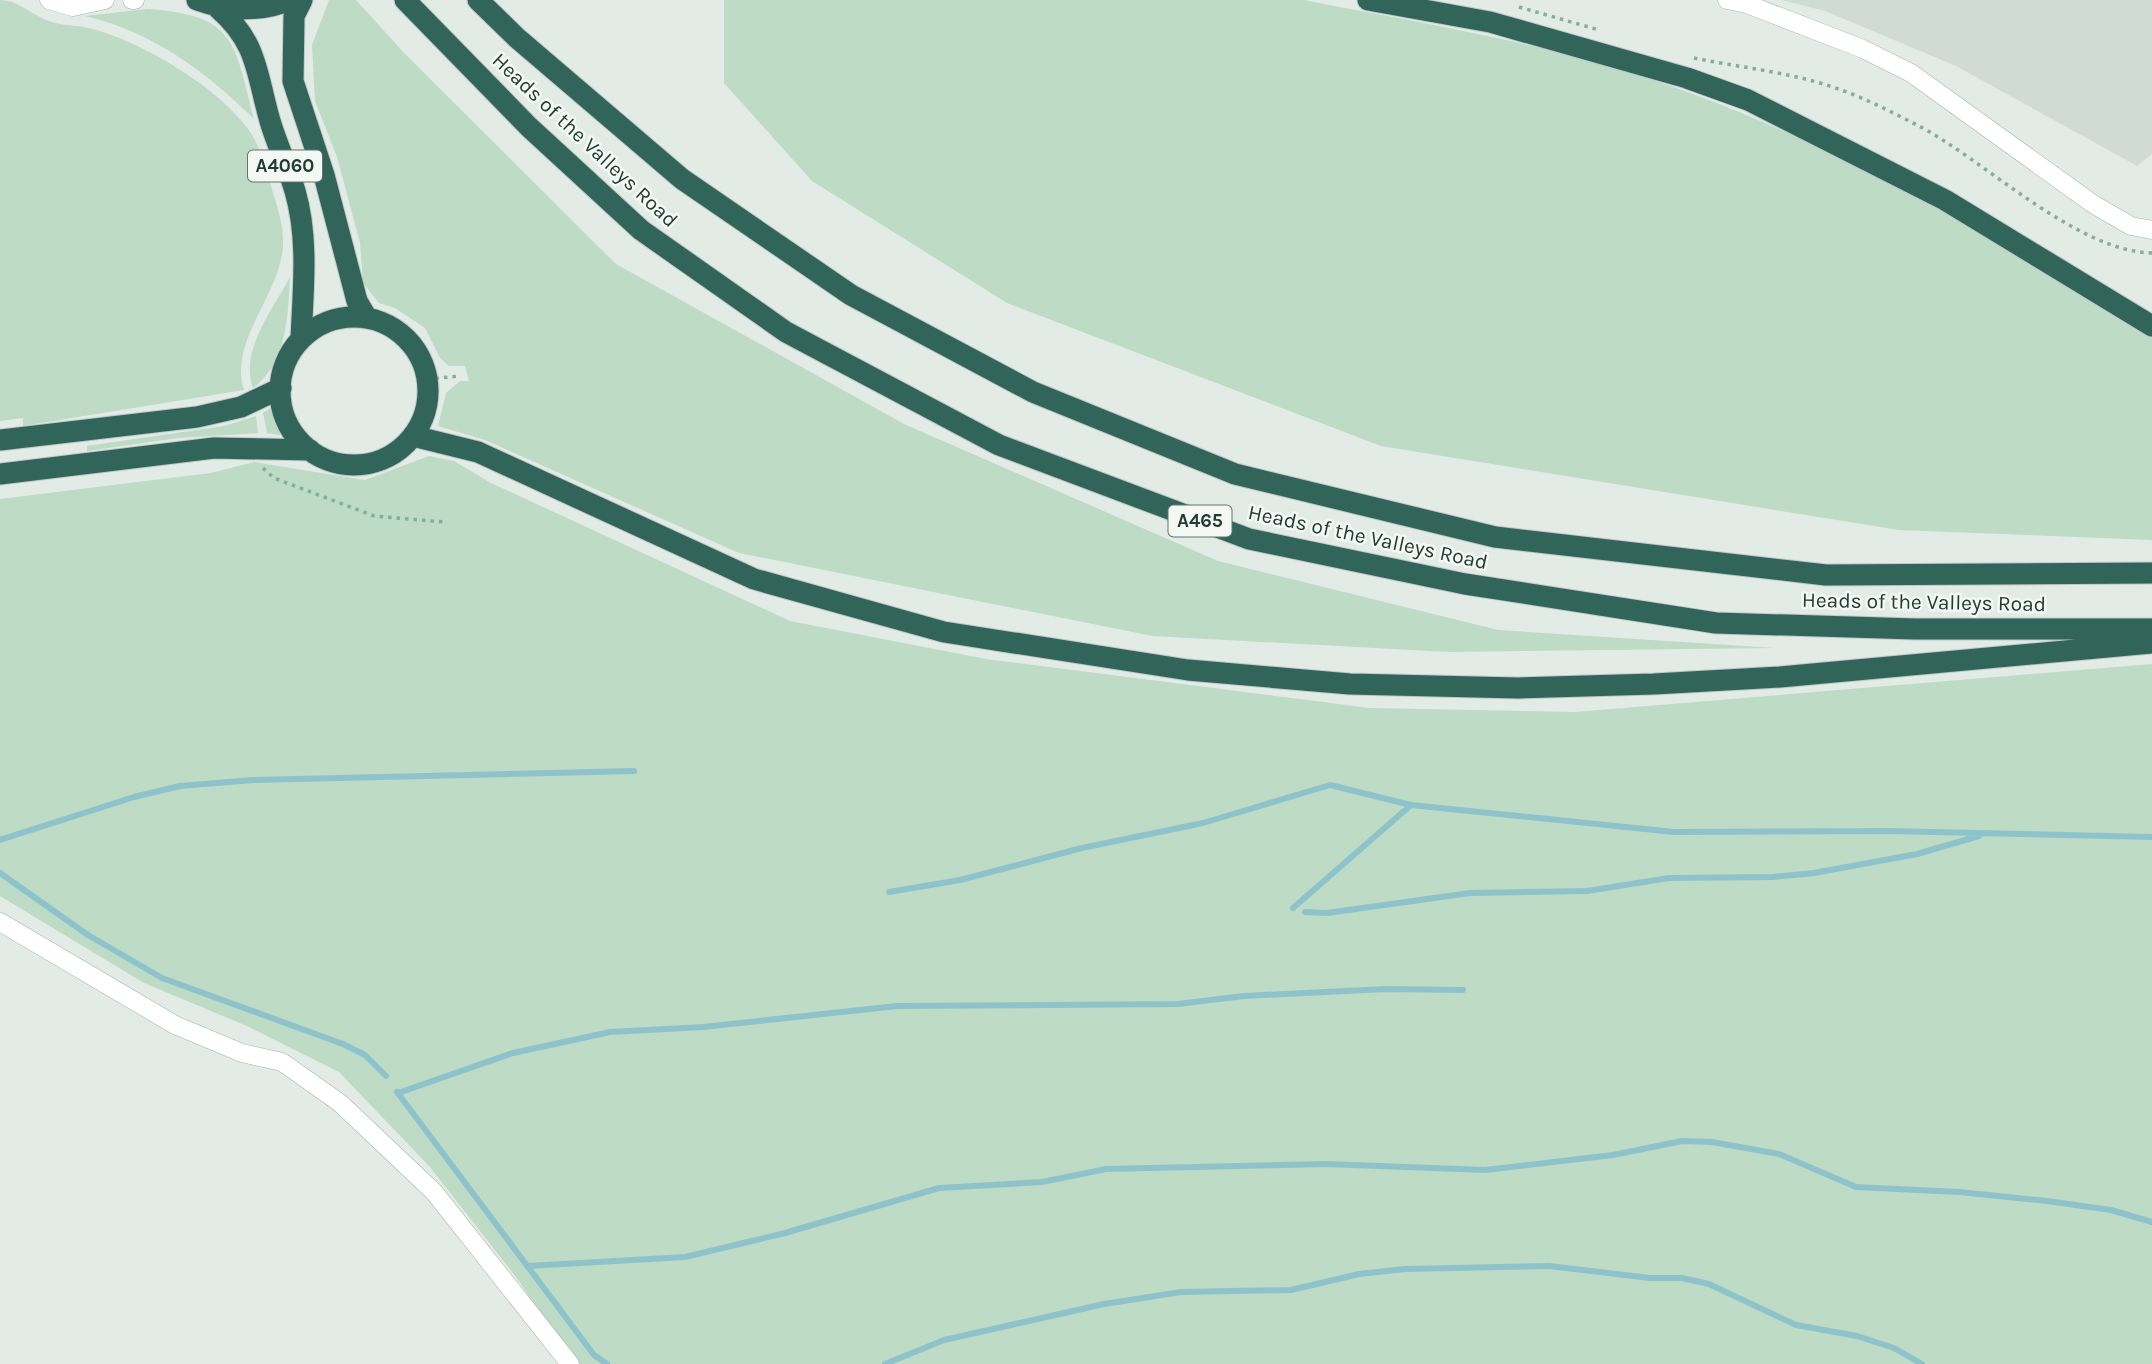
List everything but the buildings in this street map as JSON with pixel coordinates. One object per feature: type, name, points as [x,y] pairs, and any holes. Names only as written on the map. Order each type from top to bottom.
[{"type":"highway","points":[[197,0],[218,8],[259,7],[289,0]]},
{"type":"highway","name":"A4060","points":[[302,0],[294,16],[293,81],[324,175],[356,301],[367,318]]},
{"type":"highway","name":"Heads of the Valleys Road","points":[[405,0],[529,127],[641,230],[786,332],[999,445],[1249,539],[1465,584],[1716,623],[1915,629],[2152,629]]},
{"type":"highway","name":"Heads of the Valleys Road","points":[[478,0],[517,38],[682,179],[851,295],[1033,392],[1235,474],[1495,537],[1826,575],[2152,573]]},
{"type":"highway","points":[[1367,0],[1490,22],[1687,78],[1748,100],[1945,200],[2152,326]]},
{"type":"highway","name":"A4060","points":[[218,8],[238,25],[252,49],[278,147],[295,191],[304,267],[301,340]]},
{"type":"highway","points":[[367,318],[400,333],[418,354],[427,379],[428,399],[423,418],[413,436],[392,455],[364,464],[335,462],[310,450],[293,432],[288,422],[281,388],[287,362],[301,340],[332,321],[367,318]]},
{"type":"highway","points":[[0,440],[197,417],[240,407],[281,388]]},
{"type":"highway","points":[[413,436],[478,452],[754,579],[944,632],[1188,670],[1350,684],[1518,688],[1780,677],[2152,643]]},
{"type":"highway","points":[[0,474],[214,448],[310,450]]},
{"type":"street","points":[[49,0],[73,7],[105,0]]},
{"type":"street","points":[[1727,0],[1747,4],[1863,49],[1911,73],[2093,204],[2131,226],[2152,230]]},
{"type":"street","points":[[0,922],[175,1025],[242,1053],[282,1062],[340,1103],[434,1192],[570,1364]]},
{"type":"path","points":[[1514,6],[1612,34]]},
{"type":"path","points":[[1687,56],[1844,91],[1919,126],[2068,222],[2100,239],[2128,253],[2152,253]]},
{"type":"path","points":[[427,379],[460,376]]},
{"type":"path","points":[[262,463],[264,471],[274,478],[374,516],[444,522]]},
{"type":"shaded area","points":[[1781,0],[2152,0],[2152,154],[2137,166],[1956,66],[1825,11]]},
{"type":"green space","points":[[0,0],[13,3],[55,23],[107,33],[157,56],[192,77],[223,102],[253,136],[277,205],[283,245],[274,282],[243,353],[241,371],[244,390],[23,426],[23,418],[0,421]]},
{"type":"green space","points":[[329,0],[356,0],[405,54],[616,264],[904,424],[1218,561],[1498,630],[1775,648],[1448,652],[1153,636],[739,553],[485,440],[438,426],[446,393],[460,381],[469,381],[465,366],[449,366],[440,358],[425,328],[395,308],[379,303],[363,283],[360,243],[337,157],[315,101],[312,45]]},
{"type":"green space","points":[[724,0],[1304,0],[1534,46],[1609,66],[1752,117],[1889,182],[2152,335],[2152,540],[1899,530],[1381,446],[1007,303],[812,181],[724,83]]},
{"type":"green space","points":[[147,9],[198,18],[215,26],[226,37],[235,52],[254,119],[216,85],[177,56],[133,32],[85,16]]},
{"type":"green space","points":[[290,277],[284,338],[273,366],[253,388],[250,360],[254,345]]},
{"type":"green space","points":[[272,407],[280,435],[267,433],[263,413]]},
{"type":"green space","points":[[256,416],[258,433],[178,438],[87,451],[87,446],[224,426]]},
{"type":"green space","points":[[429,456],[454,461],[491,483],[790,621],[986,659],[1370,708],[1575,712],[2152,664],[2152,1364],[573,1364],[519,1281],[430,1167],[339,1072],[247,1026],[144,983],[0,896],[0,499],[211,473],[254,462],[365,480]]},
{"type":"waterway","points":[[0,840],[134,797],[180,786],[253,780],[634,771]]},
{"type":"waterway","points":[[889,892],[960,880],[1082,848],[1203,823],[1330,785],[1411,805],[1674,832],[1888,831],[2152,837]]},
{"type":"waterway","points":[[1293,908],[1411,805]]},
{"type":"waterway","points":[[1305,912],[1327,913],[1470,893],[1587,891],[1669,878],[1772,877],[1814,873],[1917,854],[1979,836]]},
{"type":"waterway","points":[[0,873],[88,935],[162,978],[343,1044],[365,1055],[386,1076]]},
{"type":"waterway","points":[[398,1093],[513,1053],[610,1032],[703,1027],[897,1006],[1178,1004],[1244,996],[1386,989],[1463,990]]},
{"type":"waterway","points":[[397,1092],[594,1355],[607,1364]]},
{"type":"waterway","points":[[528,1266],[685,1257],[785,1233],[939,1188],[1042,1182],[1106,1169],[1327,1164],[1485,1170],[1613,1155],[1682,1141],[1712,1142],[1779,1154],[1856,1187],[1959,1192],[2047,1201],[2111,1210],[2152,1222]]},
{"type":"waterway","points":[[885,1364],[944,1340],[1104,1304],[1181,1292],[1291,1290],[1359,1274],[1405,1269],[1549,1266],[1650,1278],[1682,1278],[1709,1284],[1796,1325],[1857,1336],[1894,1348],[1922,1364]]}]
